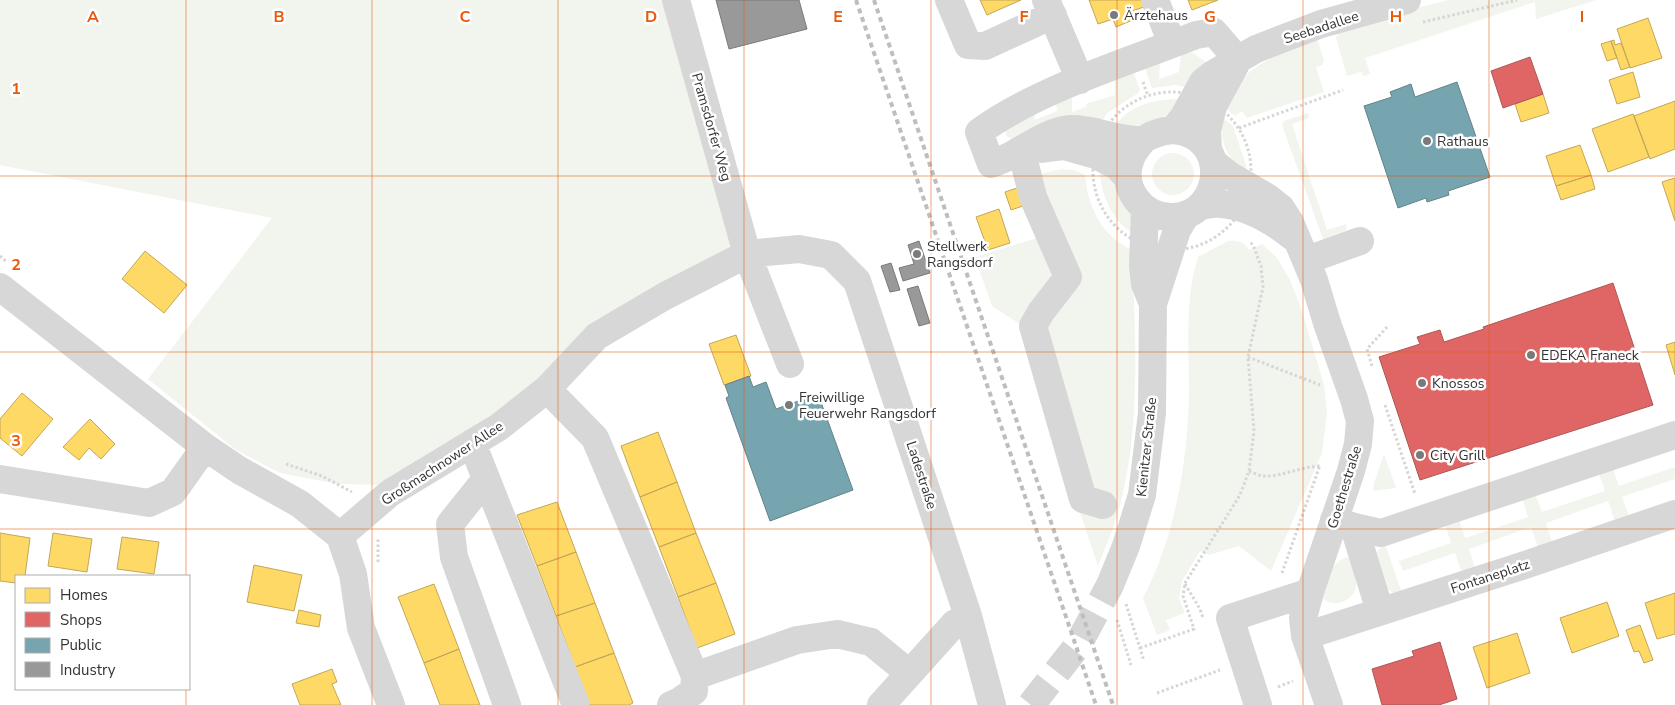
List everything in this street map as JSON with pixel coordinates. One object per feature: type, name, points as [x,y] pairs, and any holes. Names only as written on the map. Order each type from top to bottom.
[{"type":"street","name":"Pramsdorfer Weg","points":[[676,0],[747,254],[790,364]]},
{"type":"street","points":[[949,0],[968,45],[985,46],[1050,7],[1080,80]]},
{"type":"street","points":[[1155,0],[1172,44]]},
{"type":"street","name":"Seebadallee","points":[[1173,130],[1183,118],[1203,82],[1213,74],[1256,49],[1321,24],[1407,0]]},
{"type":"street","points":[[1103,505],[1083,499],[1034,326],[1041,312],[1068,277],[1033,197],[1009,157],[978,132],[1000,117],[1060,87],[1196,35],[1214,32],[1238,60],[1213,106],[1206,131],[1215,175],[1213,186],[1208,197],[1194,211]]},
{"type":"street","points":[[1009,157],[1044,137],[1070,129],[1102,133],[1128,140],[1144,140]]},
{"type":"street","points":[[1211,156],[1201,142],[1193,136],[1173,130],[1162,131],[1144,140],[1131,156],[1128,178],[1133,195],[1145,209],[1164,217],[1175,217],[1219,203],[1242,208],[1284,230],[1302,250],[1360,241]]},
{"type":"street","points":[[1009,157],[1064,146],[1096,155],[1117,166],[1128,178]]},
{"type":"street","name":"Goethestraße","points":[[1211,156],[1228,175],[1267,197],[1281,208],[1290,222],[1302,250],[1354,398],[1360,421],[1358,444],[1351,471],[1344,524],[1310,592],[1303,618],[1305,636],[1328,705]]},
{"type":"street","name":"Kienitzer Straße","points":[[1145,209],[1143,266],[1145,284],[1153,304]]},
{"type":"street","name":"Kienitzer Straße","points":[[1117,592],[1126,546],[1142,495],[1152,413],[1153,304],[1177,230],[1194,211]]},
{"type":"street","name":"Großmachnower Allee","points":[[340,536],[390,493],[499,427],[547,389],[597,336],[665,296],[747,254],[798,249],[832,255]]},
{"type":"street","name":"Ladestraße","points":[[832,255],[857,282],[968,616],[992,705]]},
{"type":"street","points":[[0,287],[205,447],[239,470],[300,504],[340,536],[354,574],[361,628],[391,705]]},
{"type":"street","points":[[547,389],[595,438],[695,676],[694,690],[680,702],[671,705]]},
{"type":"street","points":[[1344,524],[1381,533],[1675,435]]},
{"type":"street","points":[[472,443],[576,705]]},
{"type":"street","points":[[0,479],[149,503],[173,492],[205,447]]},
{"type":"street","points":[[486,479],[450,524],[454,557],[507,705]]},
{"type":"street","name":"Fontaneplatz","points":[[1305,636],[1675,514]]},
{"type":"street","points":[[1344,524],[1380,611]]},
{"type":"street","points":[[1258,705],[1230,618],[1310,592]]},
{"type":"street","points":[[881,705],[954,624],[968,616]]},
{"type":"street","points":[[695,676],[797,640],[837,634],[871,642],[909,673]]},
{"type":"path","points":[[1239,128],[1342,90]]},
{"type":"path","points":[[1140,648],[1194,629],[1183,596],[1185,583],[1240,495],[1249,471],[1254,431],[1248,356],[1263,287],[1261,266],[1253,245],[1247,240]]},
{"type":"path","points":[[1373,367],[1367,348],[1388,326]]},
{"type":"path","points":[[1248,356],[1354,398]]},
{"type":"path","points":[[1385,403],[1423,518]]},
{"type":"path","points":[[279,462],[322,476],[376,505]]},
{"type":"path","points":[[1249,471],[1264,476],[1276,475],[1305,467],[1320,465],[1326,467]]},
{"type":"path","points":[[1282,573],[1320,465]]},
{"type":"path","points":[[1117,592],[1144,661]]},
{"type":"path","points":[[1117,620],[1131,665]]},
{"type":"path","points":[[1157,693],[1220,670]]},
{"type":"shaded area","points":[[0,0],[676,0],[747,254],[665,295],[547,389],[386,485],[337,484],[280,473],[236,450],[148,379],[272,218],[0,165]]},
{"type":"shaded area","points":[[1448,0],[1596,0],[1536,19],[1535,2],[1365,58],[1370,74],[1363,76],[1361,72],[1347,76],[1336,38],[1339,31]]},
{"type":"shaded area","points":[[1317,38],[1324,61],[1322,65],[1316,67],[1324,92],[1247,118],[1242,111],[1235,116],[1223,106],[1241,80],[1258,66],[1277,55]]},
{"type":"shaded area","points":[[1189,52],[1206,62],[1190,88],[1176,85],[1152,88],[1144,66],[1160,60],[1159,79],[1179,72],[1181,54]]},
{"type":"shaded area","points":[[1133,71],[1140,90],[1137,94],[1107,113],[1101,123],[1014,140],[1006,136],[1005,129],[1034,113],[1035,120],[1057,111],[1056,101],[1072,95],[1072,112],[1086,107],[1086,104],[1115,95],[1115,77]]},
{"type":"shaded area","points":[[1179,99],[1180,102],[1163,118],[1136,126],[1114,127],[1135,108],[1151,102]]},
{"type":"shaded area","points":[[1308,113],[1309,118],[1292,124],[1327,230],[1346,224],[1347,228],[1345,231],[1323,239],[1282,125],[1284,121]]},
{"type":"shaded area","points":[[1222,117],[1233,126],[1246,165],[1245,174],[1233,161],[1223,142]]},
{"type":"shaded area","points":[[1177,153],[1185,156],[1191,162],[1194,174],[1191,186],[1185,192],[1169,195],[1161,192],[1155,186],[1152,170],[1155,162],[1161,156]]},
{"type":"shaded area","points":[[1099,165],[1113,176],[1131,212],[1136,236],[1120,222],[1108,205],[1102,186]]},
{"type":"shaded area","points":[[1062,169],[1074,170],[1084,174],[1087,192],[1099,221],[1110,235],[1132,250],[1135,374],[1132,436],[1120,506],[1098,566],[1060,453],[1023,326],[992,306],[975,257],[1053,233],[1039,174]]},
{"type":"shaded area","points":[[1228,241],[1240,242],[1249,250],[1262,244],[1277,258],[1290,280],[1302,311],[1324,385],[1327,413],[1322,453],[1271,571],[1239,546],[1209,555],[1200,551],[1182,581],[1179,598],[1185,613],[1166,620],[1170,630],[1157,635],[1143,598],[1164,549],[1172,523],[1183,470],[1188,416],[1188,322],[1192,279],[1198,257]]},
{"type":"shaded area","points":[[1384,454],[1396,488],[1373,491],[1374,483]]},
{"type":"shaded area","points":[[1612,467],[1619,486],[1675,467],[1675,479],[1622,497],[1629,516],[1615,521],[1608,501],[1546,523],[1552,542],[1538,547],[1531,527],[1469,549],[1475,568],[1462,573],[1455,553],[1403,571],[1399,561],[1451,543],[1445,524],[1459,520],[1465,538],[1528,517],[1522,498],[1535,493],[1542,512],[1605,491],[1598,472]]},
{"type":"shaded area","points":[[1385,544],[1402,593],[1395,594],[1388,589],[1377,553]]},
{"type":"shaded area","points":[[1347,557],[1350,559],[1355,576],[1355,591],[1342,602],[1327,602],[1323,598],[1323,594],[1330,572],[1336,563]]},
{"type":"building: Homes","points":[[980,0],[1021,0],[987,15]]},
{"type":"building: Homes","name":"Ärztehaus","points":[[1089,0],[1144,0],[1147,6],[1132,11],[1135,19],[1116,27],[1113,19],[1098,24]]},
{"type":"building: Homes","points":[[1188,0],[1218,0],[1192,10]]},
{"type":"building: Homes","points":[[1648,18],[1662,58],[1630,68],[1617,29]]},
{"type":"building: Homes","points":[[1614,40],[1615,45],[1621,43],[1630,67],[1621,70],[1611,41]]},
{"type":"building: Homes","points":[[1611,41],[1617,58],[1607,61],[1601,44]]},
{"type":"building: Homes","points":[[1633,72],[1640,97],[1617,104],[1609,80]]},
{"type":"building: Homes","points":[[1543,94],[1549,113],[1521,122],[1515,104]]},
{"type":"building: Homes","points":[[1675,101],[1675,149],[1650,159],[1634,116]]},
{"type":"building: Homes","points":[[1633,114],[1649,157],[1608,172],[1592,129]]},
{"type":"building: Homes","points":[[1580,145],[1591,175],[1556,186],[1546,156]]},
{"type":"building: Homes","points":[[1591,175],[1595,189],[1561,200],[1556,186]]},
{"type":"building: Homes","points":[[1675,178],[1675,221],[1662,182]]},
{"type":"building: Homes","points":[[1023,186],[1029,204],[1011,210],[1005,192]]},
{"type":"building: Homes","points":[[999,209],[1010,243],[988,250],[976,217]]},
{"type":"building: Homes","points":[[145,251],[187,285],[164,313],[122,279]]},
{"type":"building: Homes","points":[[736,335],[751,376],[724,385],[709,344]]},
{"type":"building: Homes","points":[[1675,342],[1675,375],[1666,345]]},
{"type":"building: Homes","points":[[22,393],[53,419],[22,456],[0,438],[0,419]]},
{"type":"building: Homes","points":[[90,419],[115,444],[101,459],[89,448],[79,460],[63,447]]},
{"type":"building: Homes","points":[[658,432],[677,482],[640,497],[621,446]]},
{"type":"building: Homes","points":[[677,482],[696,533],[659,547],[640,497]]},
{"type":"building: Homes","points":[[557,502],[576,552],[537,566],[517,515]]},
{"type":"building: Homes","points":[[0,533],[30,538],[25,575],[15,575],[15,583],[0,581]]},
{"type":"building: Homes","points":[[53,533],[92,539],[87,572],[48,566]]},
{"type":"building: Homes","points":[[696,533],[716,583],[678,597],[659,547]]},
{"type":"building: Homes","points":[[122,537],[159,542],[154,574],[117,569]]},
{"type":"building: Homes","points":[[576,552],[595,603],[556,616],[537,566]]},
{"type":"building: Homes","points":[[254,565],[302,575],[294,611],[247,602]]},
{"type":"building: Homes","points":[[716,583],[735,634],[697,648],[678,597]]},
{"type":"building: Homes","points":[[434,584],[459,649],[424,663],[398,597]]},
{"type":"building: Homes","points":[[1675,593],[1675,634],[1657,639],[1645,603]]},
{"type":"building: Homes","points":[[1607,602],[1619,636],[1572,653],[1560,618]]},
{"type":"building: Homes","points":[[595,603],[614,653],[575,667],[556,616]]},
{"type":"building: Homes","points":[[299,610],[321,615],[319,627],[296,623]]},
{"type":"building: Homes","points":[[1640,625],[1653,660],[1644,663],[1639,651],[1634,652],[1626,630]]},
{"type":"building: Homes","points":[[1517,633],[1530,673],[1487,688],[1473,647]]},
{"type":"building: Homes","points":[[459,649],[480,705],[440,705],[424,663]]},
{"type":"building: Homes","points":[[614,653],[633,703],[629,705],[590,705],[575,667]]},
{"type":"building: Homes","points":[[332,669],[337,682],[332,684],[341,705],[300,705],[292,684]]},
{"type":"building: Shops","points":[[1530,57],[1543,94],[1503,108],[1491,71]]},
{"type":"building: Shops","points":[[1613,283],[1653,405],[1420,480],[1379,357],[1420,344],[1417,337],[1440,330],[1444,342]]},
{"type":"building: Shops","points":[[1440,642],[1457,699],[1439,705],[1382,705],[1372,669],[1414,656],[1412,651]]},
{"type":"building: Public","name":"Rathaus","points":[[1457,82],[1490,177],[1448,191],[1449,195],[1427,202],[1426,198],[1398,208],[1364,106],[1392,97],[1390,92],[1411,84],[1415,97]]},
{"type":"building: Public","points":[[749,376],[753,387],[766,382],[776,409],[818,394],[853,490],[770,521],[726,398],[729,396],[725,385]]},
{"type":"building: Industry","points":[[716,0],[799,0],[807,29],[729,49]]},
{"type":"building: Industry","name":"Stellwerk Rangsdorf","points":[[919,241],[930,273],[903,281],[899,268],[914,264],[908,245]]},
{"type":"building: Industry","points":[[891,263],[900,290],[890,292],[881,266]]},
{"type":"building: Industry","points":[[918,286],[930,323],[919,326],[907,289]]},
{"type":"tunnel","points":[[1031,705],[1078,645],[1110,585]]},
{"type":"railway","points":[[856,0],[1096,705]]},
{"type":"railway","points":[[874,0],[1113,705]]},
{"type":"place","name":"Ärztehaus","points":[[1114,15]]},
{"type":"place","name":"Rathaus","points":[[1427,141]]},
{"type":"place","name":"Stellwerk Rangsdorf","points":[[917,254]]},
{"type":"place","name":"EDEKA Franeck","points":[[1531,355]]},
{"type":"place","name":"Knossos","points":[[1422,383]]},
{"type":"place","name":"Freiwillige Feuerwehr Rangsdorf","points":[[789,405]]},
{"type":"place","name":"City Grill","points":[[1420,455]]}]
